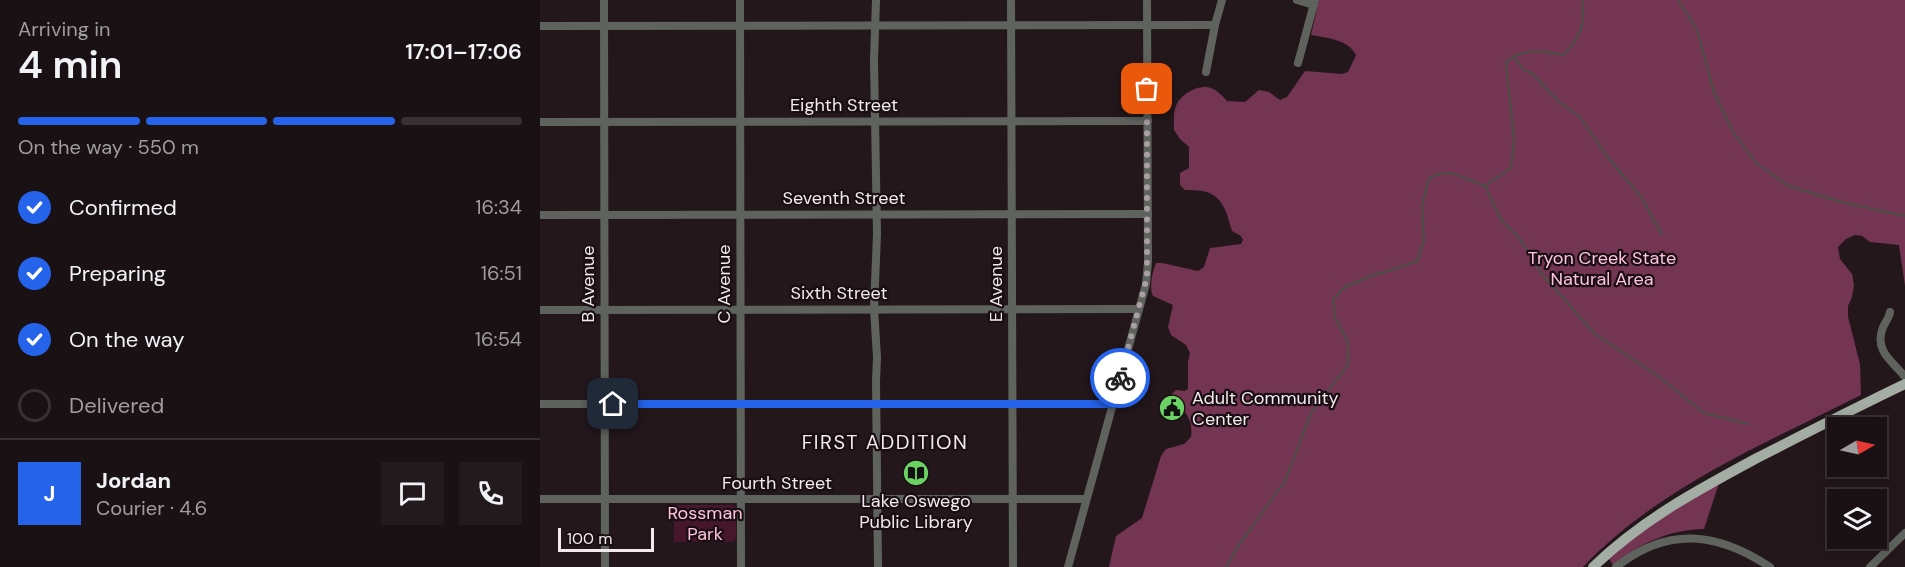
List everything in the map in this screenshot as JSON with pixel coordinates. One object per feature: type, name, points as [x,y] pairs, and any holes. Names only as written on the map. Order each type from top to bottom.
[{"type":"main road","points":[[1593,567],[1605,563],[1644,524],[1676,503],[1739,468],[1905,384]]},
{"type":"street","name":"B Avenue","points":[[604,0],[605,567]]},
{"type":"street","name":"C Avenue","points":[[740,0],[741,567]]},
{"type":"street","points":[[876,0],[874,309],[877,357],[878,567]]},
{"type":"street","name":"E Avenue","points":[[1011,0],[1013,567]]},
{"type":"street","points":[[1068,567],[1147,277],[1147,0]]},
{"type":"street","points":[[1206,72],[1222,0]]},
{"type":"street","points":[[1296,0],[1314,2],[1299,63]]},
{"type":"street","points":[[540,26],[1215,25]]},
{"type":"street","name":"Eighth Street","points":[[540,122],[1148,121]]},
{"type":"street","name":"Seventh Street","points":[[540,215],[1148,214]]},
{"type":"street","name":"Sixth Street","points":[[540,310],[1139,309]]},
{"type":"street","points":[[1890,312],[1882,328],[1882,347],[1887,360],[1905,377]]},
{"type":"street","points":[[540,405],[1112,404]]},
{"type":"street","name":"Fourth Street","points":[[540,499],[1086,499]]},
{"type":"street","points":[[1870,567],[1905,533]]},
{"type":"street","points":[[1616,567],[1637,552],[1654,544],[1686,537],[1710,539],[1741,551],[1770,567]]},
{"type":"green space","name":"Tryon Creek State Natural Area","points":[[1319,0],[1905,0],[1905,286],[1899,245],[1870,242],[1862,236],[1855,235],[1846,239],[1838,247],[1840,259],[1852,274],[1854,285],[1848,306],[1848,317],[1860,364],[1861,395],[1750,450],[1679,490],[1645,513],[1583,567],[1109,567],[1116,536],[1142,518],[1161,456],[1166,449],[1184,444],[1191,437],[1188,418],[1172,394],[1176,390],[1188,389],[1190,353],[1186,345],[1171,335],[1168,327],[1173,305],[1153,296],[1151,288],[1156,263],[1198,271],[1204,267],[1210,248],[1241,244],[1243,240],[1241,236],[1232,231],[1223,205],[1218,199],[1206,192],[1185,190],[1180,185],[1180,173],[1189,168],[1189,147],[1174,130],[1176,106],[1184,95],[1202,87],[1216,90],[1227,101],[1245,102],[1259,90],[1269,92],[1280,100],[1287,97],[1305,71],[1342,74],[1348,72],[1356,55],[1348,46],[1336,40],[1311,35]]},
{"type":"green space","points":[[1719,483],[1704,529],[1679,532],[1656,539],[1634,550],[1613,565],[1608,557],[1634,534]]},
{"type":"green space","name":"Rossman Park","points":[[674,505],[733,505],[736,507],[736,539],[733,542],[674,542]]},
{"type":"waterway","points":[[1226,567],[1285,481],[1311,413],[1348,365],[1348,342],[1335,318],[1333,300],[1345,287],[1417,261],[1424,241],[1422,205],[1429,178],[1451,173],[1485,186],[1511,168],[1514,140],[1506,62],[1527,52],[1563,55],[1578,36],[1583,16],[1582,0]]},
{"type":"waterway","points":[[1678,0],[1697,30],[1714,92],[1733,132],[1756,163],[1789,186],[1845,203],[1905,216]]},
{"type":"waterway","points":[[1513,56],[1524,70],[1532,73],[1559,102],[1580,117],[1606,155],[1642,198],[1662,235]]},
{"type":"waterway","points":[[1485,186],[1502,221],[1519,238],[1542,274],[1595,334],[1658,376],[1704,413],[1748,424]]},
{"type":"way so far","points":[[1120,378],[1147,277],[1147,89]]},
{"type":"place","name":"Adult Community Center","points":[[1172,408]]},
{"type":"place","name":"Lake Oswego Public Library","points":[[916,473]]},
{"type":"district","name":"FIRST ADDITION","points":[[885,442]]},
{"type":"route","points":[[613,404],[1112,404],[1120,378]]}]
